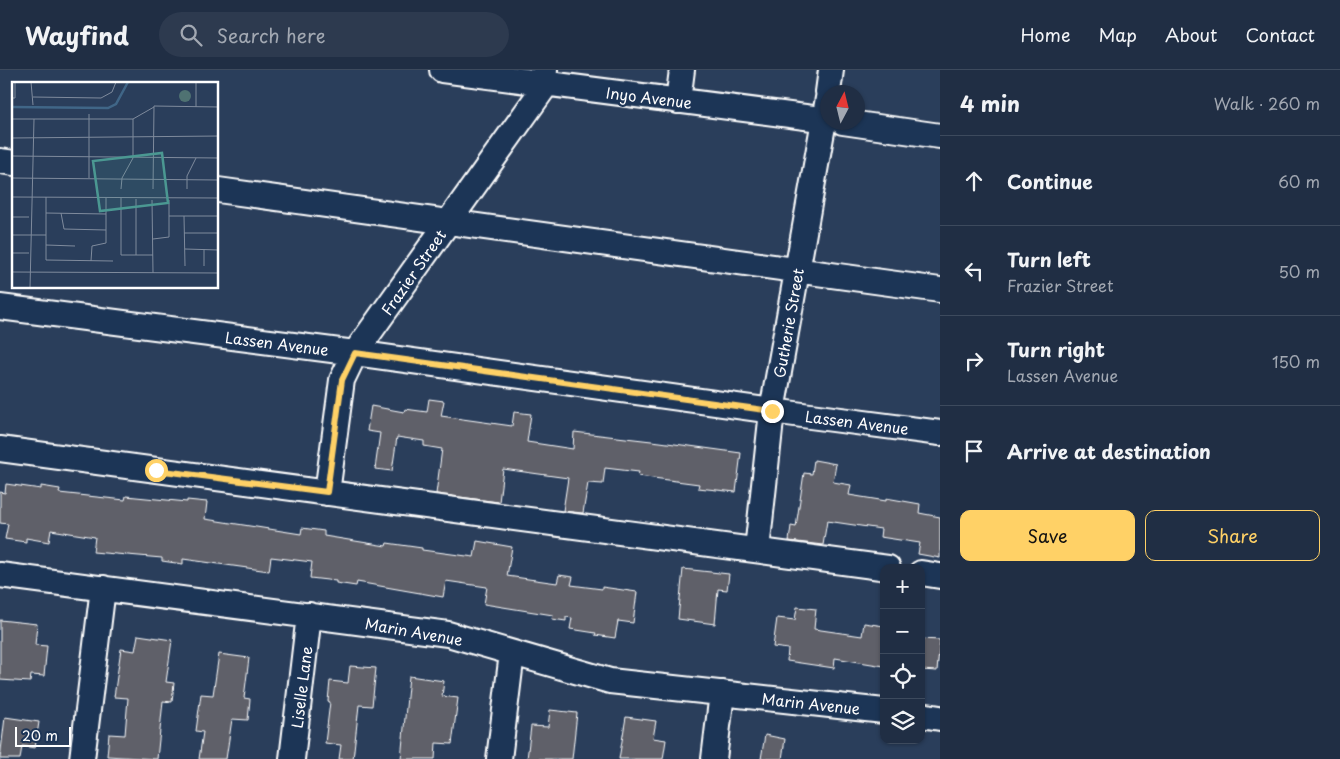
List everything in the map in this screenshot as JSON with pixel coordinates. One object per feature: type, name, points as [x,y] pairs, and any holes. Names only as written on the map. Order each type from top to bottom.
[{"type":"street","name":"Inyo Avenue","points":[[442,70],[544,77],[678,101],[820,114]]},
{"type":"street","points":[[678,101],[682,70]]},
{"type":"street","points":[[829,85],[831,70]]},
{"type":"street","name":"Frazier Street","points":[[327,492],[342,380],[355,353],[543,89],[544,77]]},
{"type":"street","name":"Inyo Avenue","points":[[865,122],[940,136]]},
{"type":"street","name":"Gutherie Street","points":[[757,550],[772,411],[798,269],[828,130]]},
{"type":"street","points":[[219,190],[940,290]]},
{"type":"street","name":"Lassen Avenue","points":[[0,307],[940,432]]},
{"type":"street","points":[[0,449],[880,567]]},
{"type":"street","points":[[925,574],[940,576]]},
{"type":"street","name":"Marin Avenue","points":[[0,575],[448,634],[610,681],[880,711]]},
{"type":"street","points":[[82,759],[103,588]]},
{"type":"street","name":"Liselle Lane","points":[[292,759],[309,615]]},
{"type":"street","points":[[499,759],[512,653]]},
{"type":"street","points":[[714,759],[722,693]]},
{"type":"street","points":[[925,716],[940,718]]},
{"type":"building","points":[[429,399],[444,401],[441,416],[512,426],[514,412],[531,414],[527,442],[573,449],[574,432],[741,453],[736,492],[698,488],[699,484],[638,476],[639,472],[605,468],[603,484],[588,483],[583,513],[563,511],[568,478],[503,469],[499,502],[436,494],[442,449],[424,446],[424,441],[397,437],[392,471],[375,469],[380,433],[367,431],[371,406],[404,412],[405,409],[427,412]]},
{"type":"building","points":[[814,460],[836,464],[833,482],[851,485],[849,495],[886,501],[886,498],[920,504],[919,513],[940,517],[940,558],[918,554],[920,543],[880,537],[881,529],[827,521],[823,545],[789,541],[791,526],[796,527],[804,473],[812,474]]},
{"type":"building","points":[[6,484],[41,489],[41,486],[60,489],[59,493],[125,500],[126,496],[207,502],[205,519],[301,534],[302,528],[324,531],[324,536],[386,546],[387,543],[474,557],[477,541],[512,547],[507,576],[557,583],[559,575],[573,577],[571,585],[637,592],[633,623],[618,621],[615,638],[595,635],[596,633],[570,629],[572,618],[566,617],[566,621],[552,619],[553,615],[484,604],[487,587],[446,581],[443,597],[357,582],[356,586],[310,578],[312,562],[271,557],[269,571],[183,559],[183,564],[162,561],[162,558],[93,552],[95,537],[51,530],[49,542],[26,538],[26,542],[5,539],[8,524],[0,523],[0,492],[5,493]]},
{"type":"building","points":[[683,569],[729,574],[727,590],[718,589],[715,624],[678,619]]},
{"type":"building","points":[[797,607],[816,609],[814,629],[862,636],[864,623],[880,625],[880,665],[835,658],[834,668],[787,661],[788,649],[773,647],[777,618],[795,620]]},
{"type":"building","points":[[0,620],[37,624],[35,645],[47,646],[44,676],[31,675],[30,682],[0,680]]},
{"type":"building","points":[[138,635],[172,640],[166,682],[174,683],[172,702],[163,701],[157,759],[107,756],[109,734],[125,735],[128,698],[114,697],[121,649],[135,651]]},
{"type":"building","points":[[925,639],[940,640],[937,671],[925,670]]},
{"type":"building","points":[[219,654],[249,658],[244,698],[250,699],[248,720],[232,719],[226,759],[199,759],[203,732],[196,731],[201,694],[213,695]]},
{"type":"building","points":[[350,666],[376,668],[372,706],[359,705],[353,759],[339,759],[341,745],[325,743],[330,702],[328,701],[330,681],[348,683]]},
{"type":"building","points":[[409,676],[444,681],[442,696],[458,698],[452,744],[436,743],[435,759],[401,759]]},
{"type":"building","points":[[550,710],[577,713],[572,759],[527,759],[531,726],[548,727]]},
{"type":"building","points":[[5,717],[39,722],[35,748],[22,746],[20,759],[0,759]]},
{"type":"building","points":[[626,717],[656,721],[653,738],[666,740],[663,759],[619,759]]},
{"type":"building","points":[[765,735],[785,739],[782,759],[761,759]]},
{"type":"route","points":[[156,470],[327,492],[342,380],[355,353],[772,411]]}]
